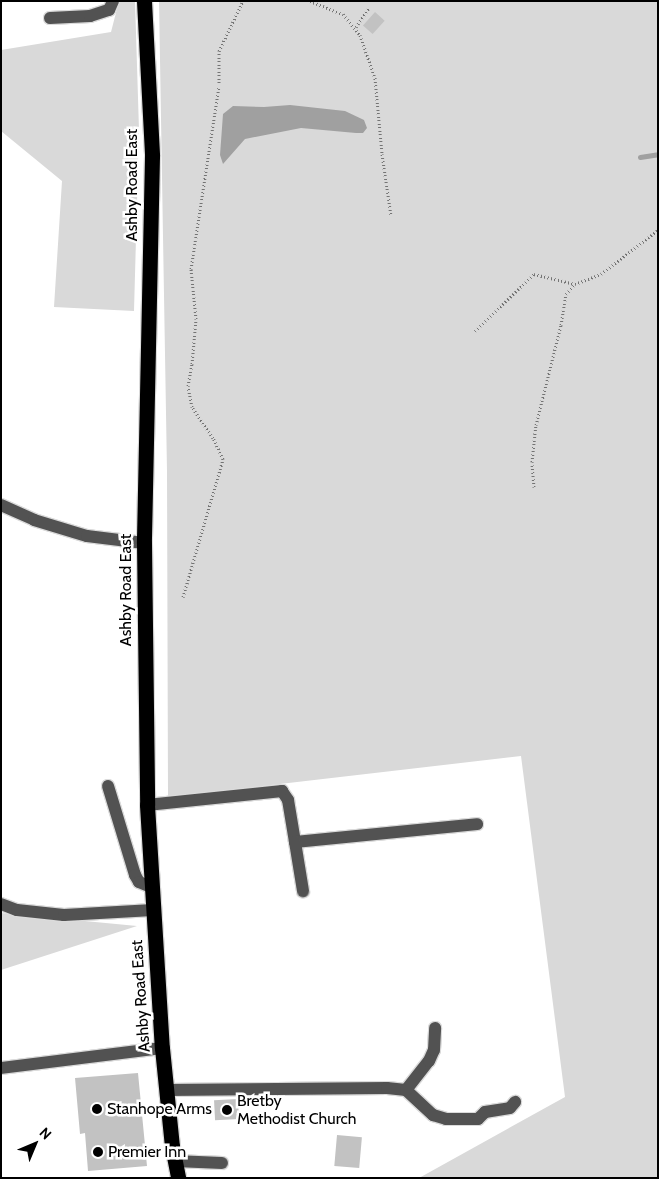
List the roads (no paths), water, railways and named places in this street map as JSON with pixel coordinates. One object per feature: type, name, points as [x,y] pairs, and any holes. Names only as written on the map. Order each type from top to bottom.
[{"type":"highway","name":"Ashby Road East","points":[[144,1],[152,156],[144,543],[147,805],[162,1048],[178,1178]]},
{"type":"street","points":[[50,18],[90,16],[109,10],[113,1]]},
{"type":"street","points":[[1,505],[34,520],[87,536],[144,543]]},
{"type":"street","points":[[108,786],[135,875],[139,882],[151,886]]},
{"type":"street","points":[[147,805],[282,792],[288,800],[296,842],[302,891]]},
{"type":"street","points":[[296,842],[477,824]]},
{"type":"street","points":[[1,904],[17,910],[64,915],[153,916]]},
{"type":"street","points":[[406,1090],[429,1061],[434,1050],[435,1028]]},
{"type":"street","points":[[1,1068],[162,1048]]},
{"type":"street","points":[[166,1090],[386,1088],[406,1090],[433,1115],[446,1120],[478,1119],[484,1112],[510,1108],[515,1102]]},
{"type":"street","points":[[175,1161],[222,1163]]},
{"type":"waterway","points":[[640,157],[658,154]]},
{"type":"place","name":"Stanhope Arms","points":[[97,1109]]},
{"type":"place","name":"Bretby Methodist Church","points":[[227,1110]]},
{"type":"place","name":"Premier Inn","points":[[98,1152]]}]
